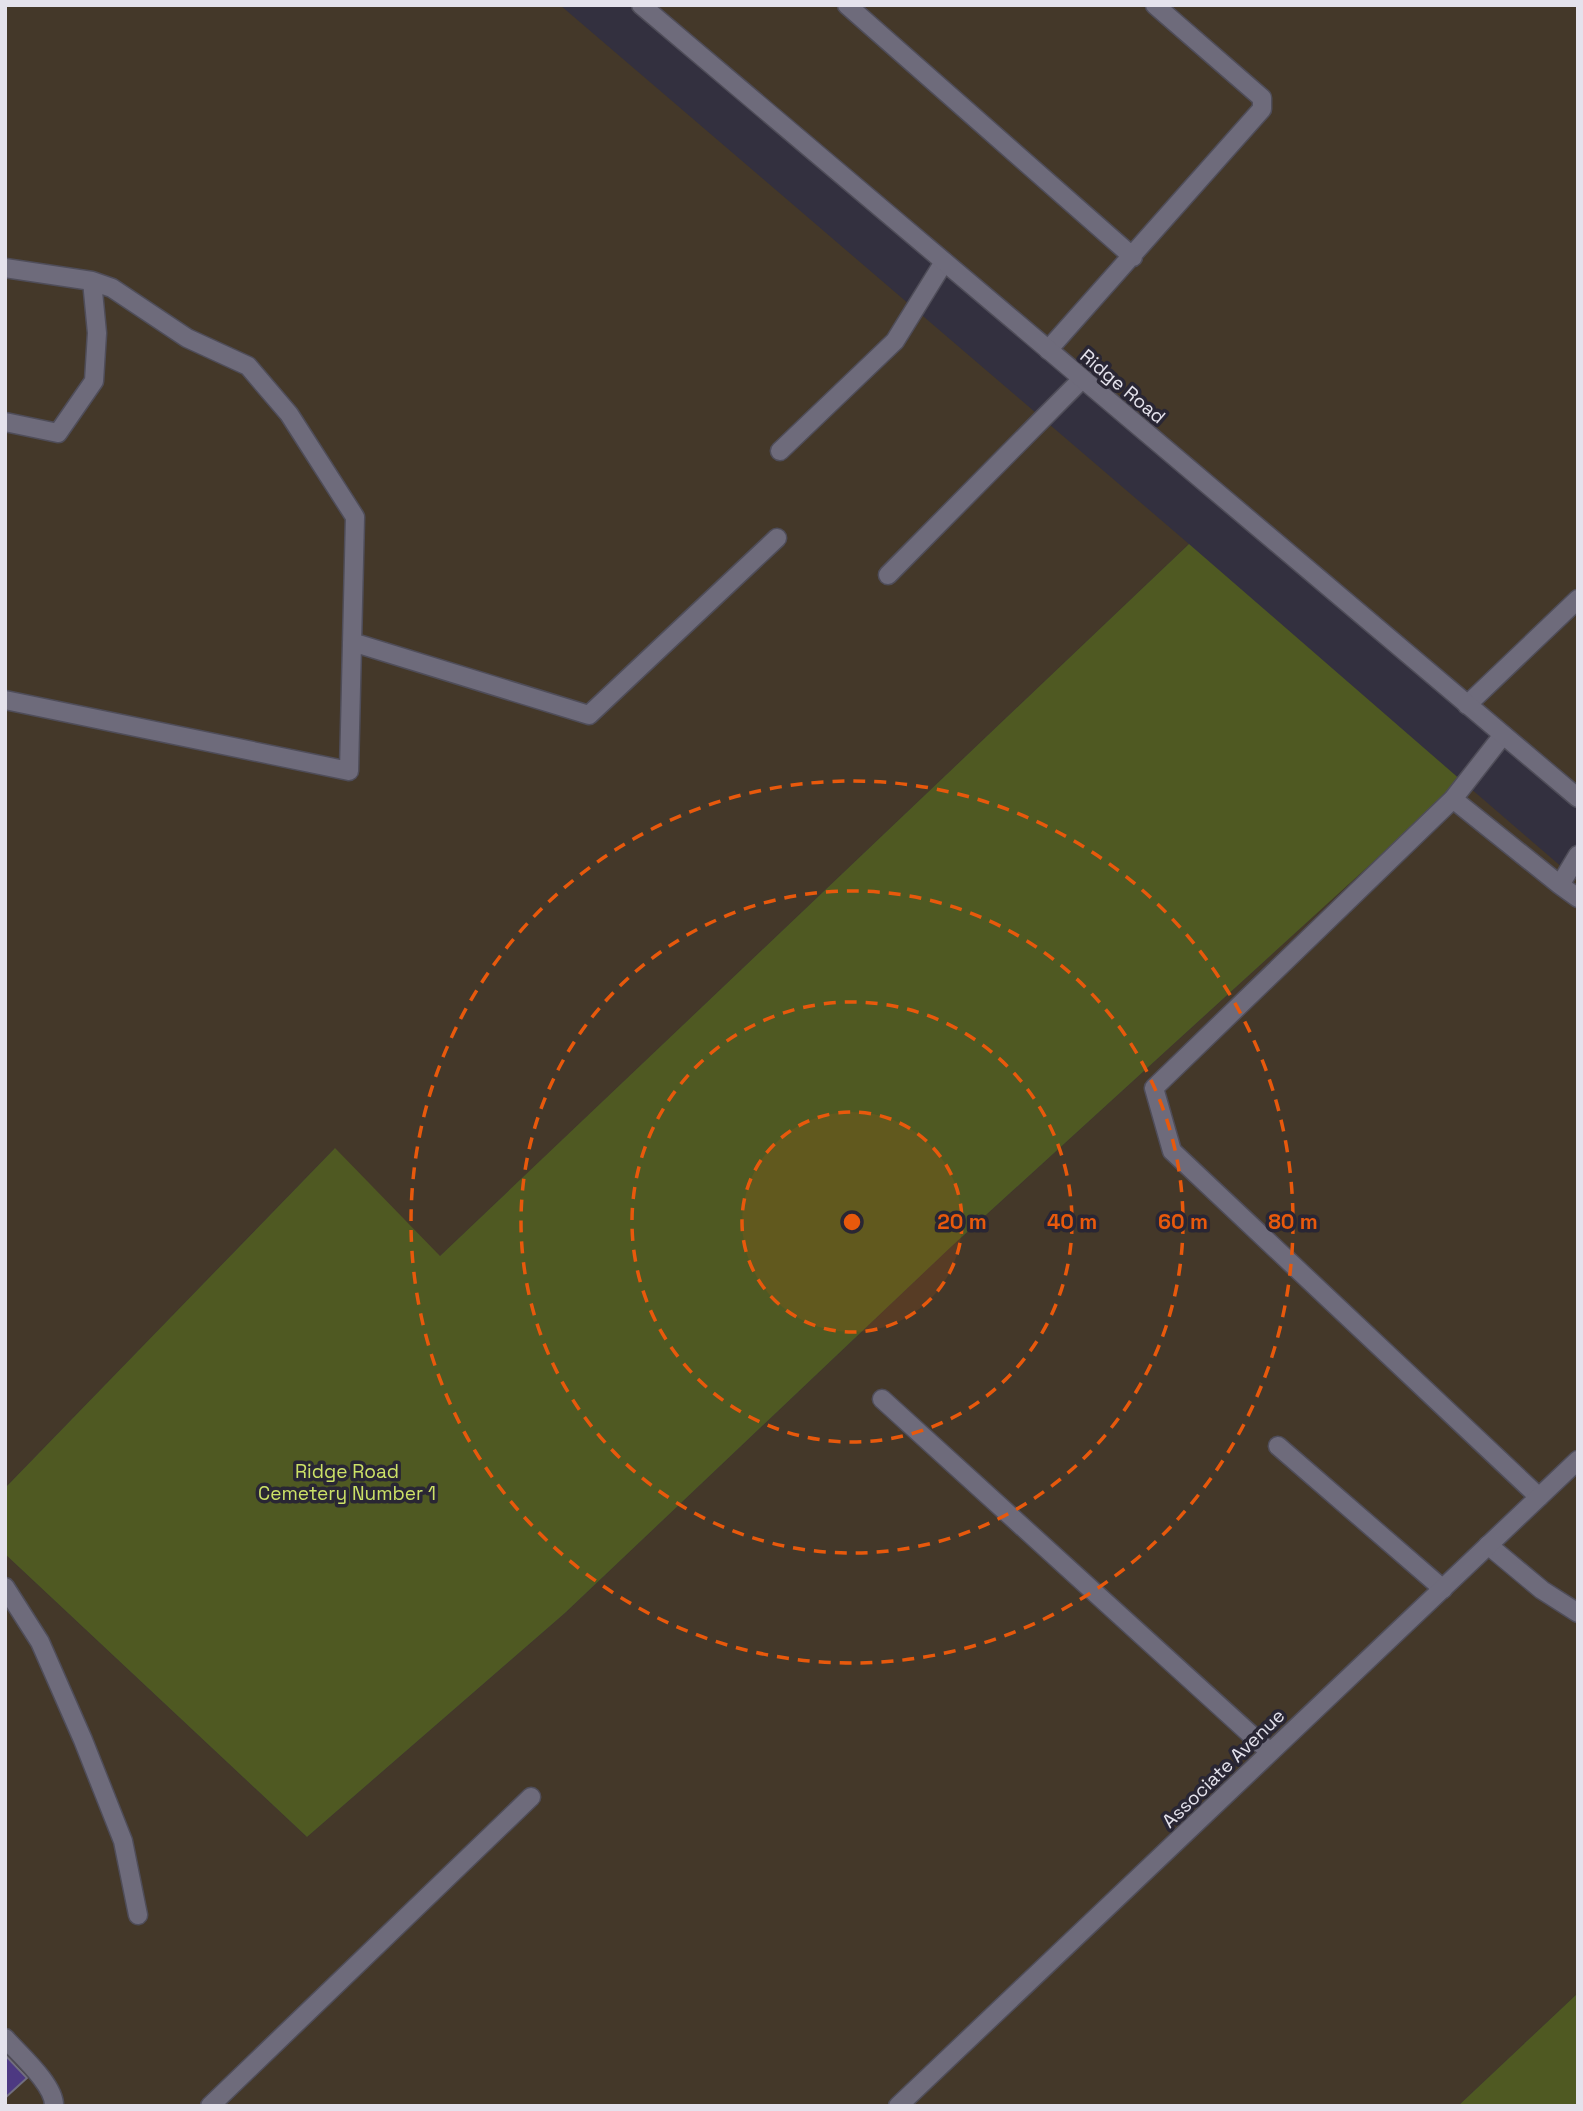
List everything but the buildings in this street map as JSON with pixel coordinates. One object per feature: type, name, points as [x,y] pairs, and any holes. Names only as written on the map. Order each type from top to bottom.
[{"type":"main road","name":"Ridge Road","points":[[641,5],[1578,798]]},
{"type":"main road","points":[[846,5],[1133,257]]},
{"type":"main road","points":[[1048,350],[1262,109],[1262,98],[1155,5]]},
{"type":"main road","points":[[780,451],[895,341],[944,262]]},
{"type":"main road","points":[[5,268],[92,281],[112,288],[187,338],[248,366],[289,414],[355,517],[349,771],[5,700]]},
{"type":"main road","points":[[5,422],[58,433],[94,382],[97,333],[92,281]]},
{"type":"main road","points":[[888,575],[1082,379]]},
{"type":"main road","points":[[352,642],[589,715],[777,538]]},
{"type":"main road","points":[[1467,705],[1578,599]]},
{"type":"main road","points":[[1503,735],[1454,799],[1154,1088],[1172,1150],[1539,1497]]},
{"type":"main road","points":[[1454,799],[1578,898]]},
{"type":"main road","points":[[1560,885],[1578,856]]},
{"type":"main road","points":[[882,1399],[1270,1752]]},
{"type":"main road","points":[[1278,1446],[1443,1588]]},
{"type":"main road","name":"Associate Avenue","points":[[898,2106],[1578,1460]]},
{"type":"main road","points":[[1489,1545],[1542,1590],[1578,1614]]},
{"type":"main road","points":[[5,1587],[40,1642],[83,1740],[122,1841],[138,1915]]},
{"type":"main road","points":[[210,2106],[531,1797]]},
{"type":"main road","points":[[5,2038],[43,2079],[54,2100],[54,2106]]},
{"type":"shaded area","points":[[5,5],[560,5],[1189,544],[439,1257],[334,1149],[5,1488]]},
{"type":"shaded area","points":[[641,5],[1578,5],[1578,798]]},
{"type":"shaded area","points":[[1462,781],[1578,881],[1578,1993],[1458,2106],[5,2106],[5,1554],[307,1837],[565,1613],[952,1246]]},
{"type":"green space","name":"Ridge Road Cemetery Number 1","points":[[1189,544],[1462,781],[952,1246],[565,1613],[307,1837],[5,1554],[5,1488],[335,1148],[440,1256]]},
{"type":"green space","points":[[1578,1993],[1578,2106],[1458,2106]]}]
